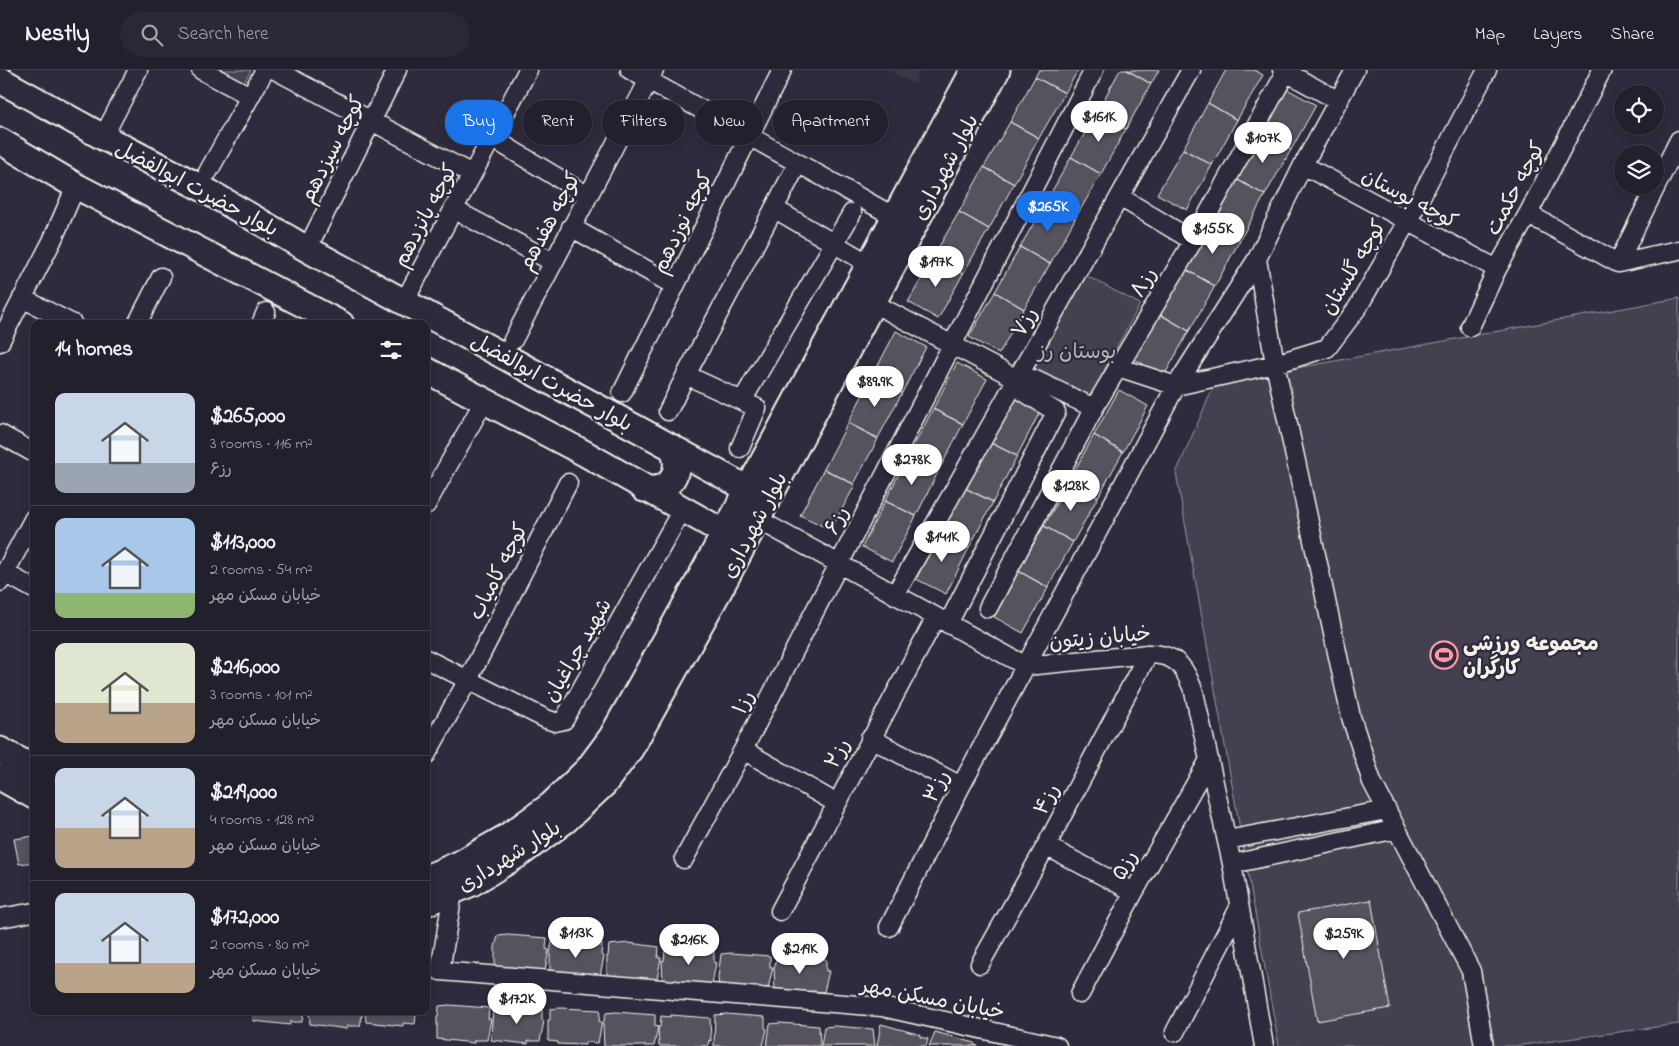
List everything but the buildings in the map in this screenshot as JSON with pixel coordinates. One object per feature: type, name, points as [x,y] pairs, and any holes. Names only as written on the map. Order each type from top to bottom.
[{"type":"main road","name":"بلوار شهرداری","points":[[430,876],[459,864],[508,836],[550,805],[588,769],[611,738],[725,533],[974,70]]},
{"type":"main road","name":"بلوار شهرداری","points":[[430,901],[472,883],[520,853],[566,820],[604,784],[631,748],[757,519],[997,70]]},
{"type":"main road","name":"بلوار حضرت ابوالفضل","points":[[0,80],[103,137],[200,187],[307,249],[748,489]]},
{"type":"main road","points":[[0,141],[76,186],[333,320]]},
{"type":"main road","points":[[430,372],[584,453],[644,489],[725,533],[757,519],[748,489]]},
{"type":"main road","points":[[644,489],[661,488],[673,478],[677,464],[673,448]]},
{"type":"main road","points":[[0,750],[30,761]]},
{"type":"street","points":[[103,137],[138,70]]},
{"type":"street","points":[[201,70],[250,96]]},
{"type":"street","points":[[208,172],[265,70]]},
{"type":"street","points":[[275,70],[472,174]]},
{"type":"street","name":"کوچه سیزدهم","points":[[307,249],[397,70]]},
{"type":"street","name":"کوچه پانزدهم","points":[[512,100],[528,70]]},
{"type":"street","points":[[630,70],[651,75],[695,102]]},
{"type":"street","name":"کوچه نوزدهم","points":[[763,108],[782,70]]},
{"type":"street","name":"رز۶","points":[[839,564],[1094,70]]},
{"type":"street","name":"رز۷","points":[[896,595],[1191,70]]},
{"type":"street","name":"رز۳","points":[[889,927],[961,786],[1176,386],[1257,260],[1303,165],[1355,70]]},
{"type":"street","name":"کوچه گلستان","points":[[1176,386],[1276,364],[1327,348],[1358,306],[1406,222],[1488,70]]},
{"type":"street","name":"کوچه حکمت","points":[[1470,327],[1497,269],[1528,214],[1601,70]]},
{"type":"street","points":[[1284,71],[1339,101]]},
{"type":"street","name":"رز۸","points":[[988,608],[1094,408],[1193,241],[1284,71]]},
{"type":"street","name":"کوچه هفدهم","points":[[513,340],[651,75]]},
{"type":"street","points":[[1618,263],[1679,140]]},
{"type":"street","points":[[763,144],[895,217]]},
{"type":"street","name":"کوچه پانزدهم","points":[[404,302],[488,145]]},
{"type":"street","points":[[504,145],[588,196]]},
{"type":"street","name":"کوچه نوزدهم","points":[[622,394],[745,145]]},
{"type":"street","points":[[668,411],[798,163]]},
{"type":"street","name":"کوچه بوستان","points":[[1303,165],[1406,222],[1497,269]]},
{"type":"street","points":[[0,342],[52,241],[76,186]]},
{"type":"street","points":[[1120,197],[1193,241]]},
{"type":"street","points":[[453,209],[553,262]]},
{"type":"street","points":[[775,209],[869,264]]},
{"type":"street","points":[[742,401],[852,213]]},
{"type":"street","points":[[1528,214],[1618,263],[1679,250]]},
{"type":"street","points":[[571,227],[675,286]]},
{"type":"street","points":[[1257,260],[1276,364],[1351,717],[1372,782],[1471,971],[1484,1046]]},
{"type":"street","points":[[139,320],[161,277]]},
{"type":"street","points":[[22,298],[65,320]]},
{"type":"street","points":[[872,303],[1018,379],[1033,379],[1094,408]]},
{"type":"street","points":[[1118,367],[1176,386]]},
{"type":"street","points":[[686,375],[757,408],[740,448]]},
{"type":"street","name":"رز۲","points":[[780,911],[870,738],[942,620],[1056,412],[1024,392],[1018,379]]},
{"type":"street","points":[[430,498],[484,401]]},
{"type":"street","points":[[0,434],[30,451]]},
{"type":"street","name":"کوچه کامیاب","points":[[430,748],[468,680],[568,483]]},
{"type":"street","name":"شهید چراغیان","points":[[468,680],[546,719],[555,722],[564,720],[682,510]]},
{"type":"street","name":"خیابان زیتون","points":[[757,519],[1026,666],[1164,654],[1184,668],[1194,692],[1232,864],[1264,1046]]},
{"type":"street","points":[[30,526],[3,578],[30,588]]},
{"type":"street","name":"رز۱","points":[[684,859],[743,750],[839,564]]},
{"type":"street","name":"رز۴","points":[[980,964],[1046,846],[1148,654]]},
{"type":"street","points":[[430,660],[468,680]]},
{"type":"street","points":[[870,738],[961,786]]},
{"type":"street","points":[[743,750],[836,802]]},
{"type":"street","name":"رز۵","points":[[1080,994],[1134,892],[1209,760]]},
{"type":"street","points":[[17,787],[30,765]]},
{"type":"street","points":[[1226,840],[1387,810]]},
{"type":"street","points":[[1232,864],[1397,829]]},
{"type":"street","points":[[1046,846],[1134,892]]},
{"type":"street","name":"خیابان مسکن مهر","points":[[453,892],[433,970],[882,1007],[1057,1046]]},
{"type":"street","points":[[1175,1032],[1239,908]]},
{"type":"street","points":[[0,918],[30,913]]},
{"type":"shaded area","points":[[888,70],[921,70],[913,84]]},
{"type":"green space","points":[[222,70],[251,70],[244,82]]},
{"type":"green space","name":"بوستان رز","points":[[1083,274],[1140,304],[1090,397],[1031,366]]},
{"type":"green space","name":"مجموعه ورزشی کارگران","points":[[1679,298],[1679,1024],[1515,1046],[1279,1046],[1176,473],[1215,383]]},
{"type":"place","name":"مجموعه ورزشی کارگران","points":[[1444,655]]}]
